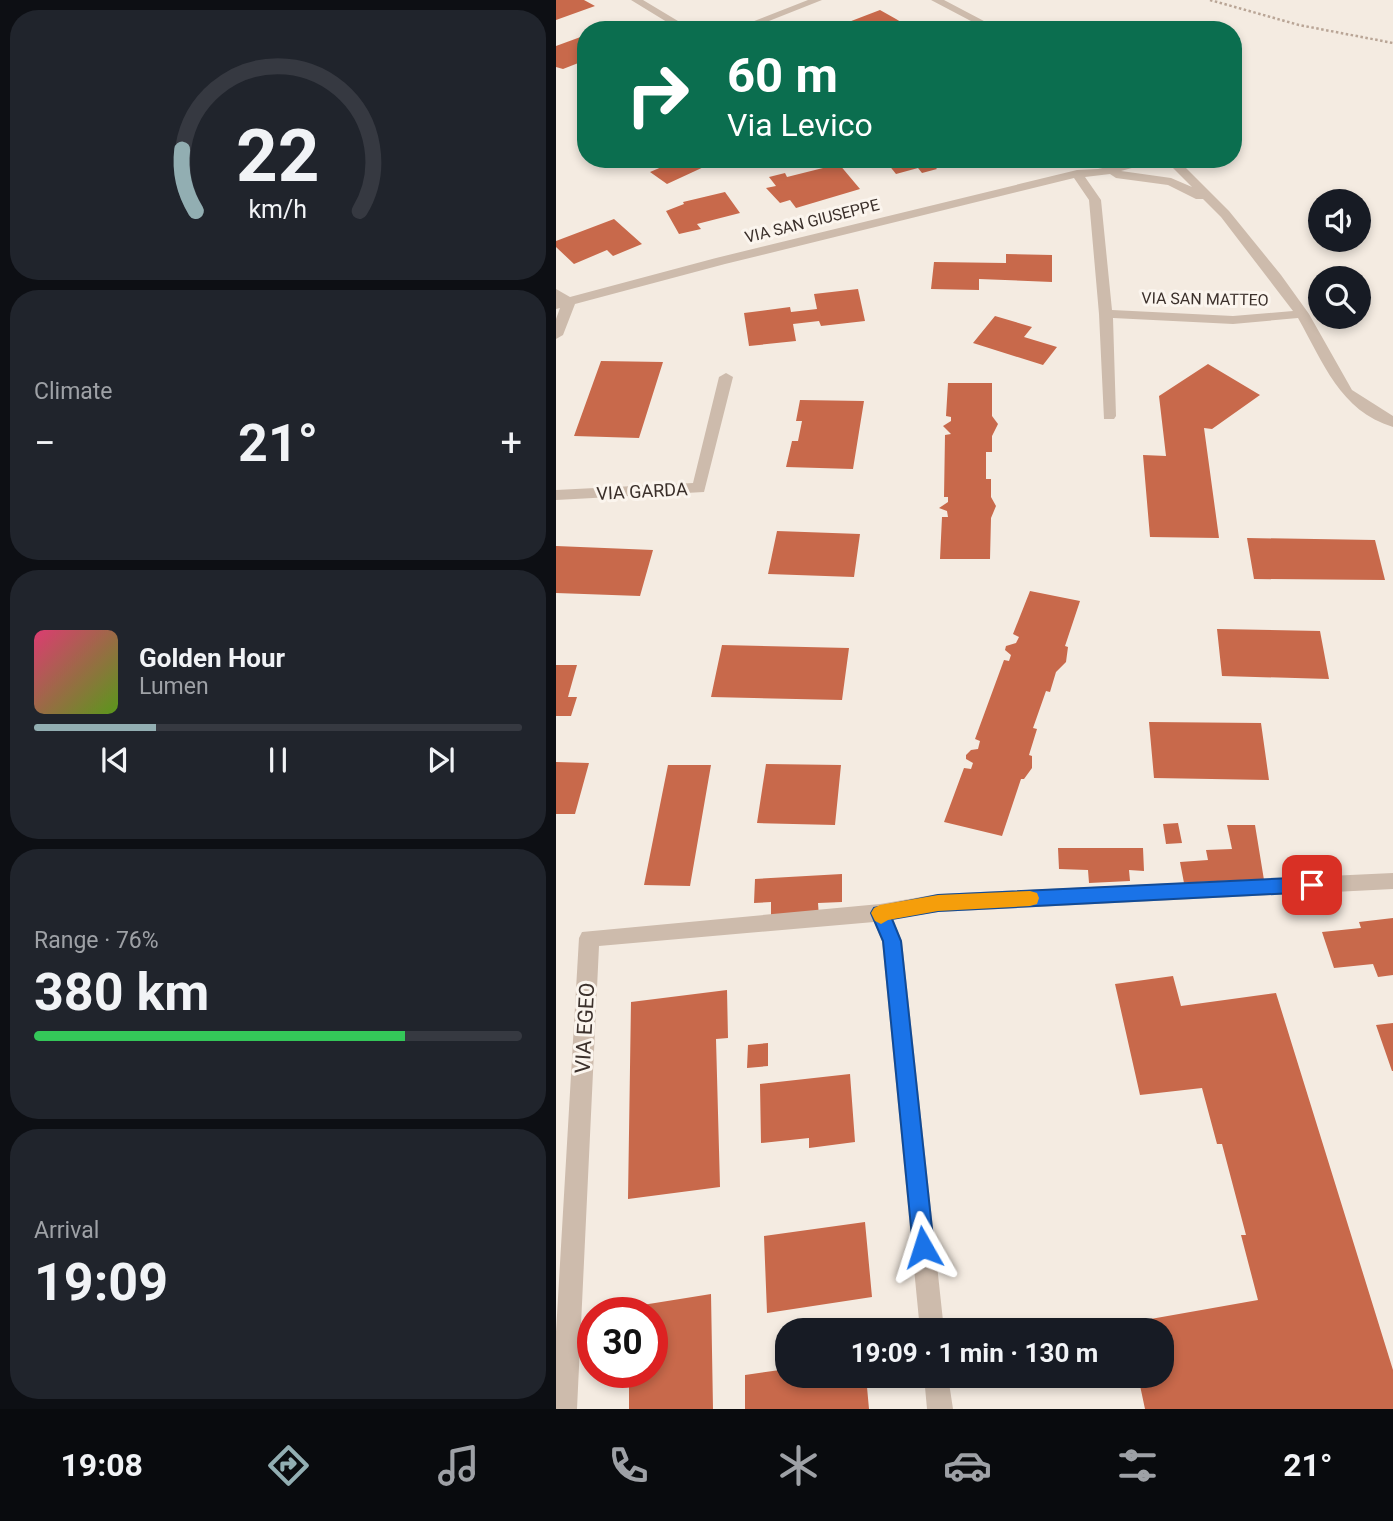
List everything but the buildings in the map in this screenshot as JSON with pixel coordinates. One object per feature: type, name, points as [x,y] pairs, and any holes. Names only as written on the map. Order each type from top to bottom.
[{"type":"street","points":[[636,0],[672,21]]},
{"type":"street","points":[[760,21],[817,0]]},
{"type":"street","points":[[936,0],[978,21]]},
{"type":"street","name":"VIA SAN GIUSEPPE","points":[[563,304],[721,261],[1077,174],[1091,168]]},
{"type":"street","name":"VIA SAN GIUSEPPE","points":[[1106,168],[1171,182],[1216,204]]},
{"type":"street","points":[[1179,168],[1216,204],[1276,278],[1302,314],[1347,393],[1392,422]]},
{"type":"street","points":[[1077,174],[1095,200],[1106,314],[1109,416]]},
{"type":"street","points":[[556,293],[563,304],[556,335]]},
{"type":"street","name":"VIA SAN MATTEO","points":[[1106,314],[1233,320],[1302,314]]},
{"type":"street","name":"VIA GARDA","points":[[556,495],[699,488],[726,377]]},
{"type":"street","points":[[931,1318],[892,941],[880,913],[938,903],[1392,881]]},
{"type":"street","name":"VIA EGEO","points":[[564,1409],[562,1353],[589,938],[880,913]]},
{"type":"street","points":[[937,1388],[940,1409]]},
{"type":"path","points":[[1210,0],[1299,24],[1392,43]]},
{"type":"slow traffic","points":[[881,916],[880,913],[938,903],[1030,898]]},
{"type":"route","points":[[923,1247],[892,941],[880,913],[938,903],[1312,885]]}]
